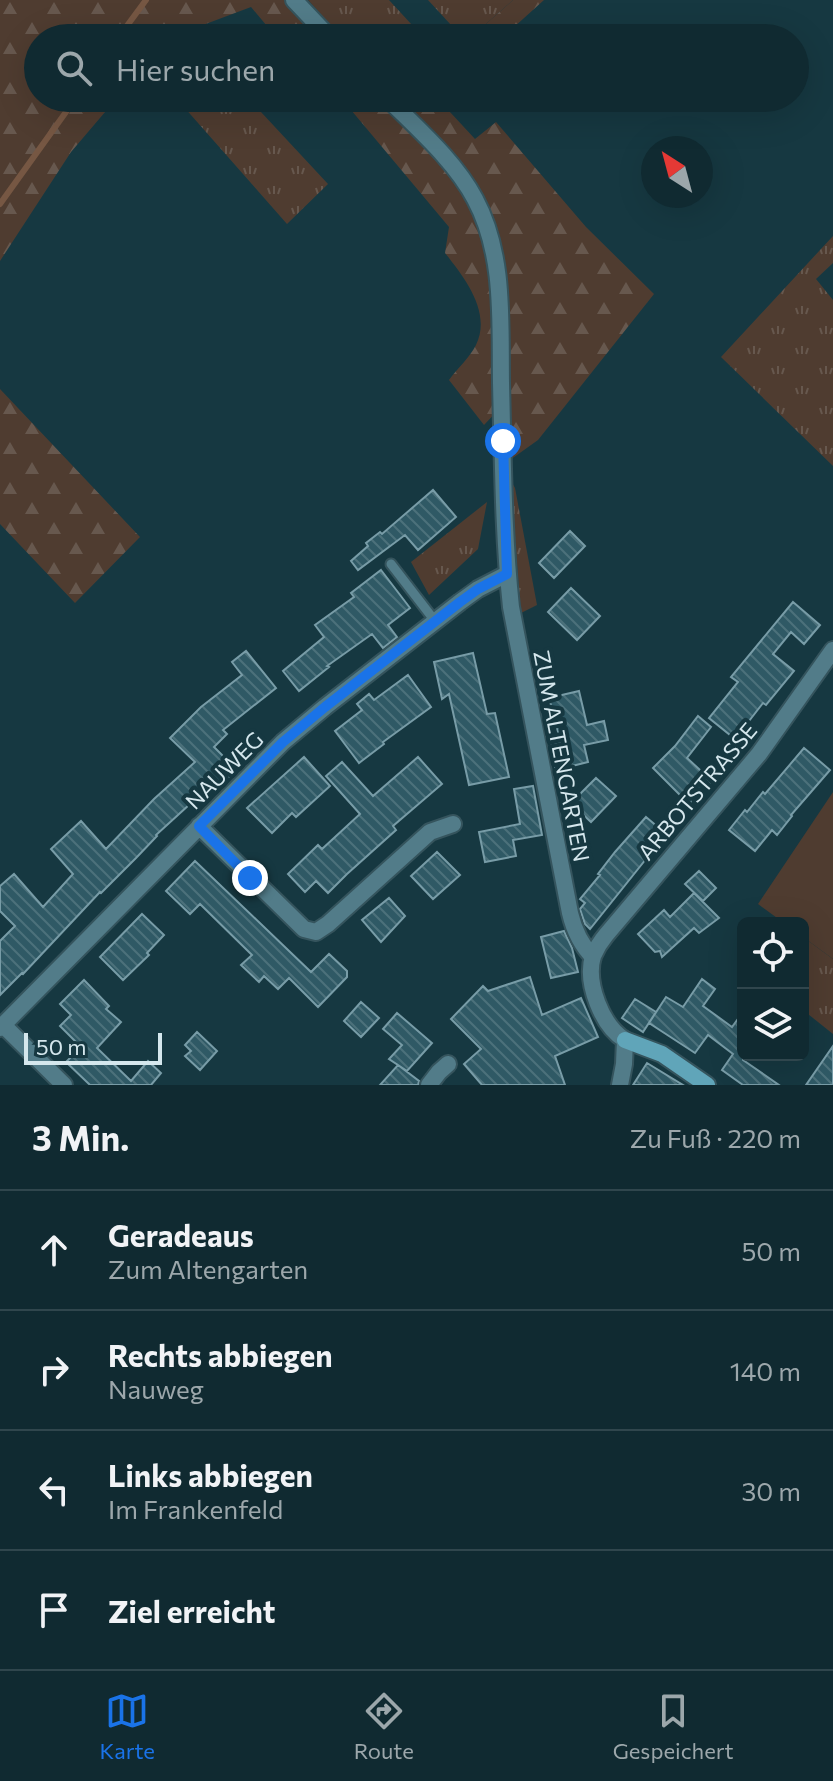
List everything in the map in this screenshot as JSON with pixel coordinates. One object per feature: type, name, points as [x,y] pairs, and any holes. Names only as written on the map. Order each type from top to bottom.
[{"type":"main road","points":[[625,1040],[662,1054],[707,1085]]},
{"type":"street","points":[[294,0],[317,24]]},
{"type":"street","name":"ZUM ALTENGARTEN","points":[[400,112],[456,170],[474,197],[493,250],[499,281],[507,574],[511,607],[570,913],[581,943],[593,957],[591,977],[600,1009],[613,1031],[625,1040]]},
{"type":"street","name":"NAUWEG","points":[[1,1027],[283,742],[435,621],[478,589],[507,574]]},
{"type":"street","name":"ARBOTSTRASSE","points":[[593,957],[606,935],[759,754],[833,650]]},
{"type":"street","points":[[199,826],[304,929],[316,932],[430,832],[453,824]]},
{"type":"street","points":[[1,1027],[64,1085]]},
{"type":"street","points":[[620,1085],[625,1040]]},
{"type":"street","points":[[429,1085],[448,1064]]},
{"type":"lane","points":[[391,564],[435,621]]},
{"type":"green space","points":[[0,0],[307,0],[329,24],[265,24],[251,7],[206,24],[24,24],[24,112],[105,112],[71,152],[0,261]]},
{"type":"green space","points":[[308,0],[389,0],[411,24],[329,24]]},
{"type":"green space","points":[[428,0],[513,0],[486,24],[450,24]]},
{"type":"green space","points":[[513,0],[544,0],[517,24],[486,24]]},
{"type":"green space","points":[[188,112],[261,112],[328,184],[287,224]]},
{"type":"green space","points":[[353,112],[450,112],[475,139],[496,122],[586,227],[654,294],[538,440],[510,460],[501,407],[484,425],[449,380],[476,345],[481,320],[474,296],[445,253],[449,227]]},
{"type":"green space","points":[[833,236],[833,263],[816,279],[833,300],[833,466],[721,357]]},
{"type":"green space","points":[[0,389],[140,537],[75,603],[0,524]]},
{"type":"green space","points":[[510,479],[515,488],[537,605],[521,613]]},
{"type":"green space","points":[[487,502],[478,549],[429,595],[411,562]]},
{"type":"green space","points":[[833,792],[833,959],[809,941],[809,917],[776,917],[758,904]]},
{"type":"green space","points":[[809,941],[833,959],[833,1034],[809,1015]]},
{"type":"building","points":[[433,490],[456,517],[418,550],[405,535],[358,570],[351,561],[368,546],[366,543],[380,532],[382,534]]},
{"type":"building","points":[[570,531],[585,546],[554,578],[539,563]]},
{"type":"building","points":[[381,570],[410,608],[388,625],[397,637],[383,648],[372,634],[327,666],[299,691],[283,671],[324,637],[315,625],[354,597],[351,593]]},
{"type":"building","points":[[571,588],[600,616],[577,640],[548,612]]},
{"type":"building","points":[[793,602],[820,625],[804,644],[791,632],[773,654],[794,671],[766,705],[763,703],[735,739],[709,718],[738,682],[731,677]]},
{"type":"building","points":[[246,651],[276,688],[223,730],[227,734],[214,747],[236,769],[217,789],[212,784],[156,835],[0,995],[0,941],[15,926],[0,911],[0,886],[14,874],[43,907],[73,874],[51,849],[81,821],[106,849],[195,762],[170,738],[201,707],[242,675],[232,662]]},
{"type":"building","points":[[473,653],[487,714],[495,713],[509,777],[469,785],[449,694],[442,699],[434,662]]},
{"type":"building","points":[[408,675],[431,707],[359,763],[335,731],[362,710],[357,704],[369,694],[374,700]]},
{"type":"building","points":[[579,691],[587,725],[604,721],[608,740],[584,745],[588,762],[556,770],[550,746],[561,743],[549,698]]},
{"type":"building","points":[[698,716],[711,727],[687,758],[712,781],[689,804],[653,768]]},
{"type":"building","points":[[804,748],[830,770],[777,835],[772,830],[755,851],[729,830]]},
{"type":"building","points":[[304,757],[330,786],[296,817],[292,813],[272,833],[247,808]]},
{"type":"building","points":[[418,757],[442,784],[393,826],[396,830],[328,893],[316,881],[305,892],[288,874],[318,845],[322,849],[360,814],[326,776],[342,762],[373,796]]},
{"type":"building","points":[[596,778],[616,796],[591,822],[571,803]]},
{"type":"building","points":[[533,786],[542,835],[513,840],[516,856],[485,862],[479,832],[520,824],[514,789]]},
{"type":"building","points":[[646,817],[666,834],[590,929],[580,909],[585,903],[580,899]]},
{"type":"building","points":[[437,852],[460,875],[433,899],[411,876]]},
{"type":"building","points":[[195,861],[311,972],[329,954],[347,971],[347,977],[318,1007],[289,978],[278,989],[264,976],[259,982],[241,965],[252,955],[200,904],[190,914],[166,891]]},
{"type":"building","points":[[699,871],[716,888],[703,901],[685,884]]},
{"type":"building","points":[[694,893],[719,918],[699,933],[694,928],[662,957],[660,951],[655,952],[638,934],[664,910],[670,917]]},
{"type":"building","points":[[389,898],[405,916],[381,942],[362,920]]},
{"type":"building","points":[[142,914],[164,935],[123,980],[100,957]]},
{"type":"building","points":[[564,931],[578,972],[551,978],[541,937]]},
{"type":"building","points":[[530,977],[542,1015],[581,998],[598,1037],[555,1056],[565,1085],[482,1085],[464,1064],[481,1049],[451,1019],[483,986],[488,991]]},
{"type":"building","points":[[702,979],[715,989],[703,1006],[732,1027],[737,1020],[737,1061],[744,1061],[779,1085],[743,1085],[722,1070],[733,1054],[708,1035],[695,1053],[649,1023],[666,997],[683,1007]]},
{"type":"building","points":[[84,980],[109,1006],[106,1009],[121,1022],[97,1048],[131,1081],[148,1061],[161,1073],[151,1085],[90,1085],[66,1062],[81,1047],[60,1026],[71,1015],[60,1004]]},
{"type":"building","points":[[635,999],[656,1012],[643,1032],[622,1018]]},
{"type":"building","points":[[361,1002],[379,1018],[361,1037],[344,1021]]},
{"type":"building","points":[[397,1013],[432,1043],[407,1071],[389,1059],[402,1045],[383,1029]]},
{"type":"building","points":[[197,1032],[217,1051],[200,1070],[185,1056],[191,1051],[185,1045]]},
{"type":"building","points":[[833,1046],[833,1085],[806,1085]]},
{"type":"building","points":[[647,1063],[683,1085],[633,1085]]},
{"type":"building","points":[[398,1065],[419,1081],[418,1085],[380,1085]]},
{"type":"waterway","points":[[128,24],[146,0]]},
{"type":"waterway","points":[[0,204],[66,112]]},
{"type":"route","points":[[250,878],[199,826],[283,742],[325,707],[460,602],[507,574],[503,441]]}]
